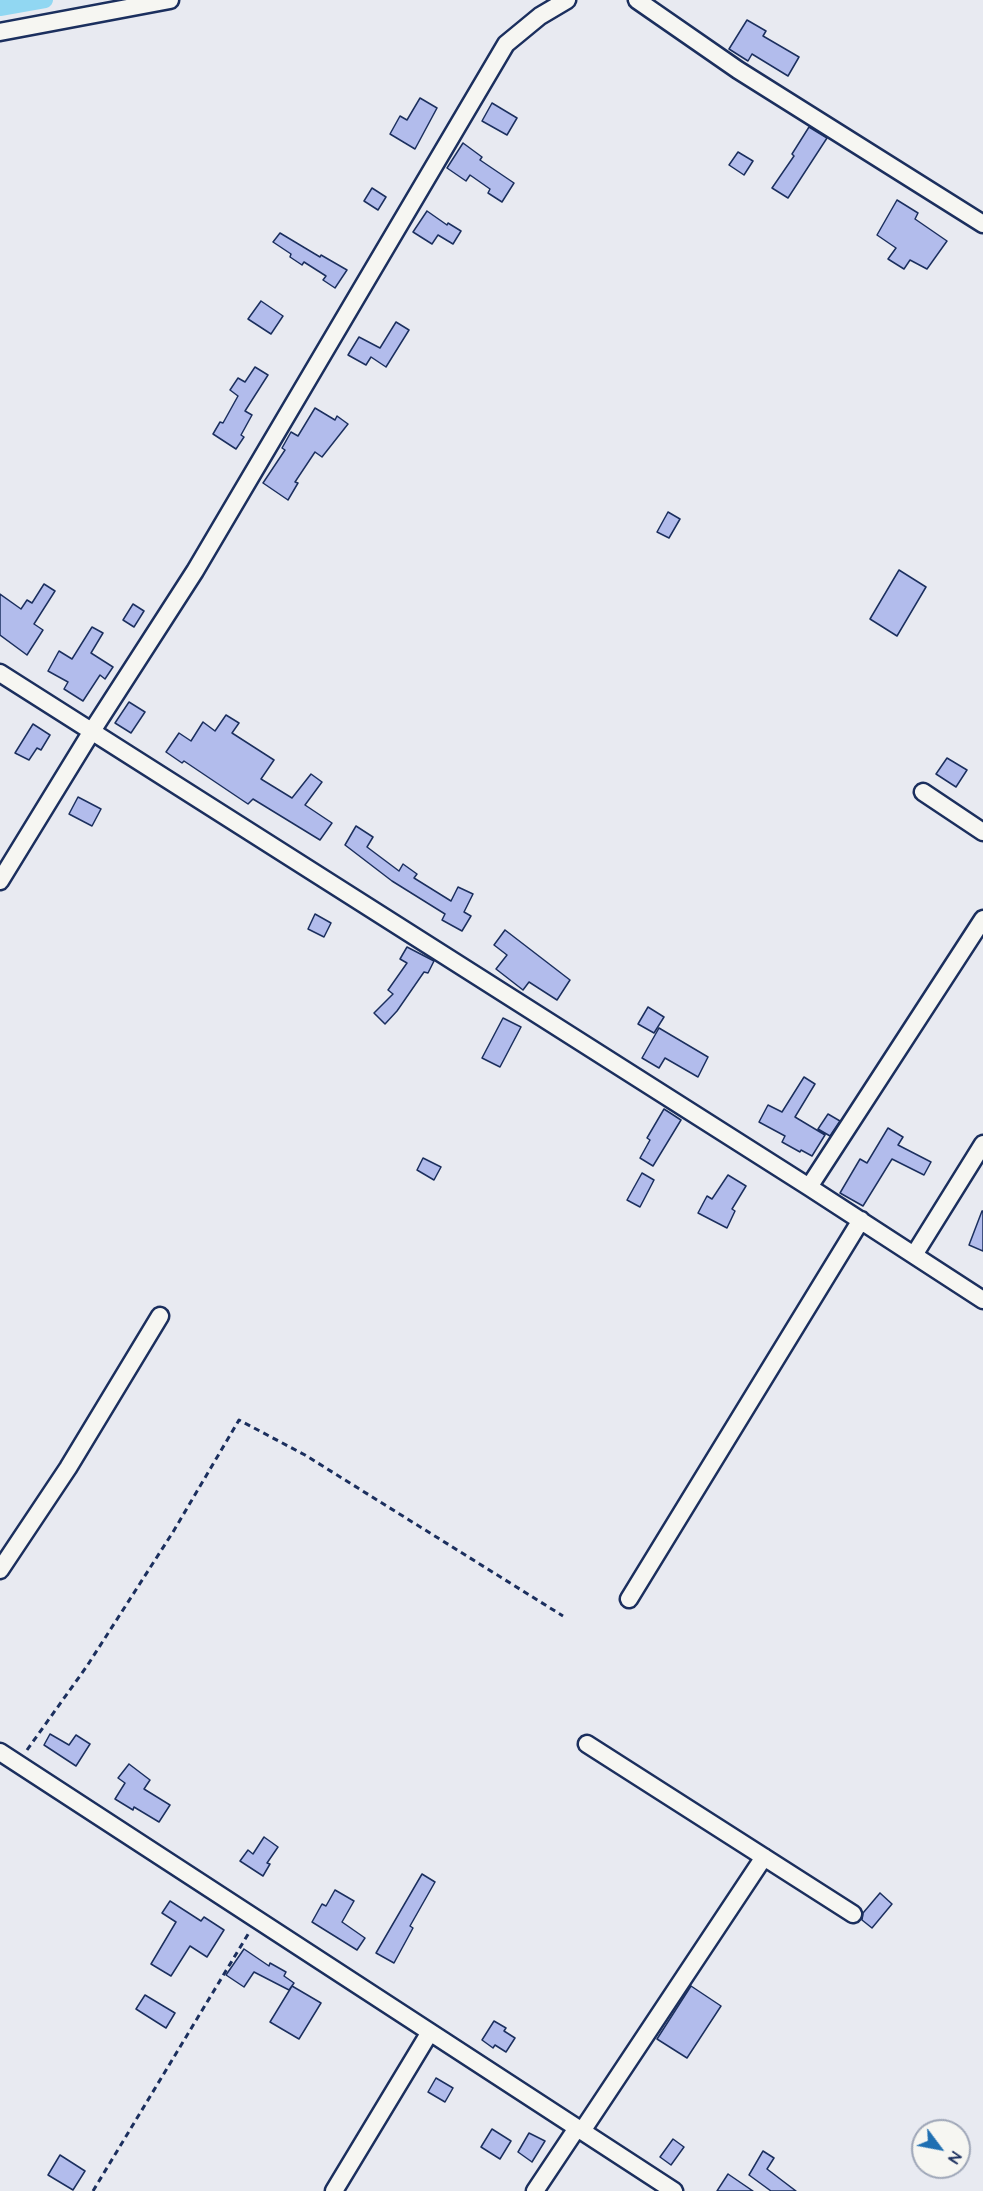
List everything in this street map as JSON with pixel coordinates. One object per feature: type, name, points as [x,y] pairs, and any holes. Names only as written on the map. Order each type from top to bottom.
[{"type":"street","points":[[0,32],[170,0]]},
{"type":"street","points":[[0,881],[92,731],[195,571],[506,44],[540,16],[567,0]]},
{"type":"street","points":[[637,0],[738,70],[983,224]]},
{"type":"street","points":[[0,673],[861,1220],[983,1300]]},
{"type":"street","points":[[923,792],[983,832]]},
{"type":"street","points":[[809,1187],[983,919]]},
{"type":"street","points":[[914,1255],[983,1144]]},
{"type":"street","points":[[629,1599],[861,1220]]},
{"type":"street","points":[[0,1570],[68,1468],[160,1316]]},
{"type":"street","points":[[587,1744],[854,1914]]},
{"type":"street","points":[[0,1752],[673,2191]]},
{"type":"street","points":[[535,2191],[580,2129],[764,1857]]},
{"type":"street","points":[[334,2191],[430,2032]]},
{"type":"path","points":[[18,1764],[173,1532],[240,1420],[305,1455],[563,1616]]},
{"type":"path","points":[[93,2191],[175,2058],[215,1987],[258,1920]]},
{"type":"building","points":[[747,20],[766,31],[763,36],[799,57],[788,76],[752,54],[748,61],[729,49]]},
{"type":"building","points":[[420,98],[437,108],[415,149],[390,134],[400,116],[407,120]]},
{"type":"building","points":[[492,103],[517,118],[507,135],[482,121]]},
{"type":"building","points":[[809,127],[827,138],[788,198],[772,188],[794,156],[792,154]]},
{"type":"building","points":[[463,143],[482,157],[480,160],[514,183],[502,202],[488,193],[490,189],[470,175],[466,181],[447,168]]},
{"type":"building","points":[[738,152],[753,161],[744,175],[729,165]]},
{"type":"building","points":[[372,188],[386,197],[378,210],[364,201]]},
{"type":"building","points":[[897,200],[918,213],[915,219],[947,241],[927,269],[910,260],[904,269],[888,259],[896,248],[877,235]]},
{"type":"building","points":[[427,211],[447,225],[448,223],[461,231],[453,244],[438,235],[432,244],[413,232]]},
{"type":"building","points":[[280,233],[347,270],[335,288],[323,280],[326,276],[304,262],[302,265],[273,242]]},
{"type":"building","points":[[261,301],[283,316],[271,334],[248,319]]},
{"type":"building","points":[[396,322],[409,330],[386,367],[371,357],[366,365],[348,355],[359,337],[380,348]]},
{"type":"building","points":[[255,367],[268,375],[245,411],[252,415],[241,435],[244,437],[236,449],[213,434],[220,422],[223,423],[238,396],[230,390],[238,378],[245,382]]},
{"type":"building","points":[[315,408],[335,420],[337,416],[348,424],[322,457],[315,452],[295,482],[298,483],[288,500],[263,483],[285,450],[282,448],[291,432],[298,436]]},
{"type":"building","points":[[668,512],[680,519],[669,538],[657,532]]},
{"type":"building","points":[[899,570],[926,587],[897,636],[870,619]]},
{"type":"building","points":[[44,584],[55,591],[34,624],[43,630],[27,655],[0,635],[0,594],[21,609],[27,600],[32,603]]},
{"type":"building","points":[[133,604],[144,611],[134,627],[123,620]]},
{"type":"building","points":[[92,627],[103,633],[91,653],[113,667],[105,679],[100,675],[83,701],[64,689],[68,682],[48,671],[59,651],[72,659]]},
{"type":"building","points":[[129,702],[145,712],[131,733],[115,723]]},
{"type":"building","points":[[226,715],[239,723],[232,733],[274,760],[261,779],[292,798],[311,774],[322,782],[305,805],[332,823],[320,840],[253,799],[248,804],[184,761],[182,763],[166,752],[179,733],[191,741],[203,722],[215,731]]},
{"type":"building","points":[[33,724],[50,735],[41,750],[37,748],[29,760],[15,753]]},
{"type":"building","points":[[947,758],[967,770],[956,787],[936,774]]},
{"type":"building","points":[[78,797],[101,809],[92,826],[69,814]]},
{"type":"building","points":[[356,826],[373,837],[367,847],[399,871],[403,864],[417,874],[414,878],[451,901],[458,887],[473,894],[464,912],[471,916],[462,931],[442,920],[445,914],[392,881],[345,845]]},
{"type":"building","points":[[315,914],[331,923],[324,937],[308,929]]},
{"type":"building","points":[[505,930],[570,980],[557,1000],[529,982],[523,990],[496,969],[507,955],[494,945]]},
{"type":"building","points":[[407,947],[434,961],[428,973],[424,972],[397,1011],[385,1024],[374,1013],[393,994],[388,990],[407,963],[400,959]]},
{"type":"building","points":[[648,1007],[664,1017],[654,1033],[638,1024]]},
{"type":"building","points":[[503,1018],[521,1027],[500,1067],[482,1058]]},
{"type":"building","points":[[659,1028],[708,1057],[698,1077],[665,1058],[659,1068],[642,1058]]},
{"type":"building","points":[[804,1077],[815,1084],[795,1117],[825,1135],[812,1156],[782,1142],[785,1136],[759,1122],[768,1105],[782,1112]]},
{"type":"building","points":[[664,1109],[681,1120],[653,1166],[640,1158],[650,1140],[647,1138]]},
{"type":"building","points":[[828,1114],[840,1121],[830,1136],[818,1129]]},
{"type":"building","points":[[888,1128],[903,1137],[898,1145],[931,1162],[924,1175],[892,1159],[863,1206],[840,1193],[860,1159],[867,1163]]},
{"type":"building","points":[[423,1158],[441,1167],[434,1180],[417,1170]]},
{"type":"building","points":[[642,1173],[654,1180],[640,1207],[627,1200]]},
{"type":"building","points":[[728,1175],[746,1186],[732,1209],[735,1211],[727,1228],[698,1213],[707,1196],[712,1199]]},
{"type":"building","points":[[983,1211],[983,1251],[969,1245]]},
{"type":"building","points":[[50,1734],[69,1745],[76,1735],[90,1744],[76,1766],[44,1745]]},
{"type":"building","points":[[129,1764],[150,1780],[144,1789],[170,1805],[159,1822],[115,1799],[125,1783],[118,1778]]},
{"type":"building","points":[[264,1837],[278,1847],[267,1863],[270,1864],[263,1876],[240,1861],[248,1850],[253,1854]]},
{"type":"building","points":[[422,1874],[435,1882],[410,1926],[413,1928],[394,1963],[376,1953]]},
{"type":"building","points":[[335,1890],[354,1901],[342,1922],[365,1938],[357,1950],[312,1922],[322,1904],[326,1906]]},
{"type":"building","points":[[880,1893],[892,1904],[872,1928],[862,1920],[863,1913]]},
{"type":"building","points":[[170,1901],[201,1921],[204,1917],[224,1930],[207,1957],[190,1946],[171,1976],[151,1964],[176,1922],[162,1913]]},
{"type":"building","points":[[244,1949],[269,1966],[270,1963],[286,1972],[284,1976],[294,1983],[289,1990],[254,1972],[244,1987],[226,1975]]},
{"type":"building","points":[[292,1986],[321,2003],[299,2039],[270,2022]]},
{"type":"building","points":[[691,1986],[721,2006],[687,2058],[657,2039]]},
{"type":"building","points":[[145,1995],[175,2013],[166,2028],[136,2009]]},
{"type":"building","points":[[494,2021],[506,2028],[504,2031],[515,2038],[506,2052],[495,2045],[493,2048],[482,2040]]},
{"type":"building","points":[[436,2078],[453,2088],[445,2102],[428,2092]]},
{"type":"building","points":[[492,2129],[511,2141],[500,2159],[481,2147]]},
{"type":"building","points":[[529,2133],[545,2141],[532,2162],[518,2152]]},
{"type":"building","points":[[673,2139],[684,2147],[671,2165],[660,2157]]},
{"type":"building","points":[[763,2151],[774,2158],[767,2169],[796,2191],[771,2191],[749,2175]]},
{"type":"building","points":[[60,2155],[85,2171],[73,2190],[48,2175]]},
{"type":"building","points":[[728,2174],[753,2191],[717,2191]]},
{"type":"waterway","points":[[0,8],[45,0]]}]
